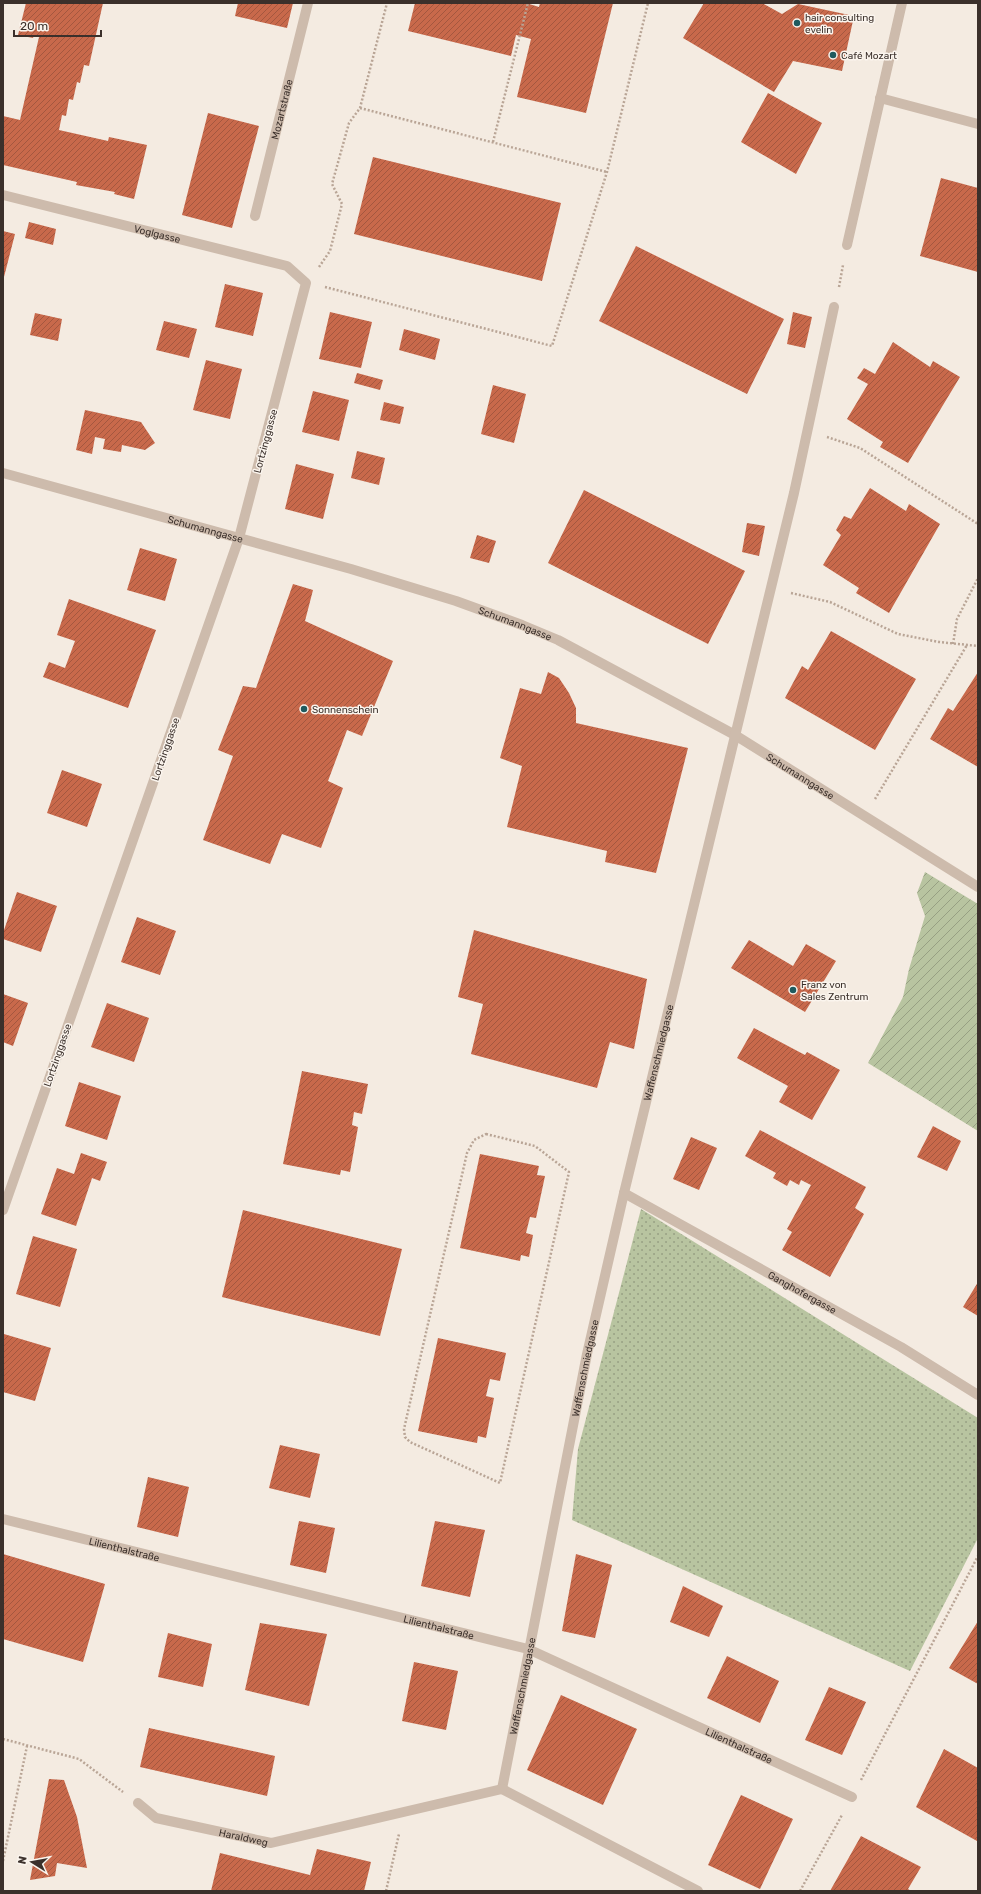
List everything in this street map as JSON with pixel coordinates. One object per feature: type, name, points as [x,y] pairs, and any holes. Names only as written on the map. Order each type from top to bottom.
[{"type":"street","name":"Mozartstraße","points":[[255,216],[308,3]]},
{"type":"street","points":[[847,245],[902,3]]},
{"type":"street","points":[[880,98],[978,124]]},
{"type":"street","name":"Voglgasse","points":[[3,195],[286,266],[306,283]]},
{"type":"street","name":"Lortzinggasse","points":[[3,1210],[239,538],[306,283]]},
{"type":"street","name":"Waffenschmiedgasse","points":[[502,1789],[583,1372],[624,1193],[771,588],[834,308]]},
{"type":"street","name":"Schumanngasse","points":[[3,472],[351,569],[448,598],[558,640],[735,735],[978,886]]},
{"type":"street","name":"Ganghofergasse","points":[[624,1193],[901,1347],[978,1395]]},
{"type":"street","name":"Lilienthalstraße","points":[[3,1519],[528,1649],[852,1797]]},
{"type":"street","points":[[502,1789],[698,1891]]},
{"type":"street","name":"Haraldweg","points":[[138,1803],[156,1818],[271,1843],[502,1789]]},
{"type":"path","points":[[387,3],[360,108],[349,123],[332,184],[342,204],[330,251],[306,283],[552,346],[607,172],[648,3]]},
{"type":"path","points":[[493,142],[528,3]]},
{"type":"path","points":[[360,108],[607,172]]},
{"type":"path","points":[[834,308],[847,245]]},
{"type":"path","points":[[807,433],[860,448],[978,524]]},
{"type":"path","points":[[953,644],[957,619],[978,578]]},
{"type":"path","points":[[771,588],[830,602],[898,634],[953,644],[978,646]]},
{"type":"path","points":[[865,816],[968,645]]},
{"type":"path","points":[[486,1134],[535,1146],[569,1172],[544,1284],[500,1483],[410,1442],[404,1437],[404,1429],[466,1153],[474,1140],[486,1134]]},
{"type":"path","points":[[800,1891],[852,1797],[978,1556]]},
{"type":"path","points":[[3,1740],[79,1759],[138,1803]]},
{"type":"path","points":[[3,1861],[28,1746]]},
{"type":"path","points":[[386,1891],[404,1812]]},
{"type":"green space","points":[[925,872],[978,904],[978,1131],[868,1063],[903,997],[909,969],[925,916],[917,893]]},
{"type":"green space","points":[[641,1209],[978,1418],[978,1538],[910,1671],[572,1520],[578,1449]]},
{"type":"building","points":[[26,3],[103,3],[89,66],[84,65],[80,83],[77,82],[73,100],[69,99],[66,116],[62,115],[59,130],[108,141],[109,137],[147,145],[134,199],[114,194],[115,192],[76,185],[77,182],[3,165],[3,116],[20,120],[39,37],[34,35],[33,38],[18,35]]},
{"type":"building","points":[[238,3],[293,3],[287,28],[235,16]]},
{"type":"building","points":[[415,3],[526,3],[539,7],[540,3],[613,3],[586,113],[517,97],[531,39],[516,35],[511,56],[408,31]]},
{"type":"building","points":[[704,3],[762,3],[782,14],[798,4],[854,16],[842,71],[793,61],[774,92],[683,38]]},
{"type":"building","points":[[768,93],[822,123],[796,174],[741,142]]},
{"type":"building","points":[[208,113],[259,126],[232,228],[182,215]]},
{"type":"building","points":[[373,157],[561,203],[542,281],[354,234]]},
{"type":"building","points":[[941,178],[978,188],[978,272],[920,256]]},
{"type":"building","points":[[29,222],[56,229],[53,245],[25,238]]},
{"type":"building","points":[[3,231],[15,234],[4,277],[3,277]]},
{"type":"building","points":[[636,246],[784,319],[747,394],[599,321]]},
{"type":"building","points":[[225,284],[263,293],[253,336],[215,327]]},
{"type":"building","points":[[330,312],[372,322],[361,368],[319,359]]},
{"type":"building","points":[[793,312],[812,317],[805,348],[787,344]]},
{"type":"building","points":[[35,313],[62,319],[58,341],[30,335]]},
{"type":"building","points":[[164,321],[197,329],[189,358],[156,350]]},
{"type":"building","points":[[404,329],[440,339],[435,360],[399,350]]},
{"type":"building","points":[[893,342],[930,367],[933,361],[960,377],[908,463],[880,447],[883,442],[847,419],[868,384],[857,378],[864,368],[875,374]]},
{"type":"building","points":[[206,360],[242,369],[230,419],[193,410]]},
{"type":"building","points":[[357,373],[383,380],[380,390],[354,383]]},
{"type":"building","points":[[493,385],[526,394],[514,443],[481,434]]},
{"type":"building","points":[[313,391],[349,400],[339,441],[302,432]]},
{"type":"building","points":[[384,402],[404,407],[400,424],[380,420]]},
{"type":"building","points":[[85,410],[141,422],[155,443],[145,450],[122,445],[121,452],[103,449],[105,439],[95,437],[92,454],[76,450]]},
{"type":"building","points":[[357,451],[385,458],[379,485],[351,478]]},
{"type":"building","points":[[296,464],[334,474],[323,519],[285,509]]},
{"type":"building","points":[[870,488],[906,511],[909,504],[940,524],[889,613],[856,593],[859,588],[823,565],[841,535],[836,530],[844,516],[851,519]]},
{"type":"building","points":[[584,490],[745,571],[708,644],[548,563]]},
{"type":"building","points":[[747,523],[765,526],[759,556],[742,552]]},
{"type":"building","points":[[477,535],[496,541],[489,563],[470,558]]},
{"type":"building","points":[[140,548],[177,559],[165,601],[127,590]]},
{"type":"building","name":"Sonnenschein","points":[[293,584],[313,590],[305,621],[393,661],[362,736],[347,730],[328,781],[343,788],[321,848],[282,834],[270,864],[203,840],[233,756],[218,750],[243,686],[256,688]]},
{"type":"building","points":[[69,599],[156,630],[128,708],[43,677],[49,662],[65,668],[75,641],[57,635]]},
{"type":"building","points":[[831,631],[916,679],[875,750],[785,698],[802,666],[808,670]]},
{"type":"building","points":[[548,672],[559,678],[569,693],[576,708],[576,723],[688,748],[656,873],[605,862],[607,851],[507,827],[522,766],[500,758],[520,688],[541,694]]},
{"type":"building","points":[[978,672],[978,767],[930,739],[948,708],[953,711]]},
{"type":"building","points":[[62,770],[102,784],[87,827],[47,813]]},
{"type":"building","points":[[17,892],[57,906],[41,952],[3,939],[3,933]]},
{"type":"building","points":[[137,917],[176,931],[160,975],[121,962]]},
{"type":"building","points":[[474,930],[647,979],[634,1049],[610,1042],[597,1088],[471,1054],[483,1004],[458,997]]},
{"type":"building","name":"Franz von Sales Zentrum","points":[[749,940],[793,966],[806,944],[836,961],[805,1012],[731,968]]},
{"type":"building","points":[[3,994],[28,1003],[13,1046],[3,1042]]},
{"type":"building","points":[[107,1003],[149,1018],[134,1062],[91,1047]]},
{"type":"building","points":[[754,1028],[805,1055],[807,1052],[840,1070],[812,1120],[779,1102],[788,1086],[737,1058]]},
{"type":"building","points":[[302,1071],[368,1084],[362,1114],[354,1112],[352,1125],[358,1127],[350,1172],[341,1170],[340,1175],[283,1164]]},
{"type":"building","points":[[79,1082],[121,1096],[107,1140],[65,1126]]},
{"type":"building","points":[[933,1126],[961,1141],[947,1171],[917,1157]]},
{"type":"building","points":[[760,1130],[866,1187],[855,1208],[864,1214],[830,1277],[782,1250],[792,1232],[787,1229],[811,1185],[801,1180],[799,1185],[790,1180],[787,1186],[773,1178],[776,1173],[745,1156]]},
{"type":"building","points":[[691,1137],[717,1148],[699,1190],[673,1179]]},
{"type":"building","points":[[81,1153],[107,1162],[100,1181],[92,1178],[76,1226],[41,1214],[57,1168],[74,1174]]},
{"type":"building","points":[[480,1154],[539,1166],[537,1175],[545,1176],[536,1218],[530,1217],[526,1233],[533,1235],[529,1257],[521,1255],[520,1261],[460,1248]]},
{"type":"building","points":[[243,1210],[402,1249],[380,1336],[222,1297]]},
{"type":"building","points":[[33,1236],[77,1249],[60,1307],[16,1294]]},
{"type":"building","points":[[978,1282],[978,1316],[963,1307]]},
{"type":"building","points":[[4,1334],[51,1348],[35,1401],[3,1392]]},
{"type":"building","points":[[438,1338],[506,1353],[500,1381],[490,1379],[486,1396],[494,1398],[486,1438],[478,1436],[477,1443],[418,1431]]},
{"type":"building","points":[[280,1445],[320,1454],[310,1498],[269,1488]]},
{"type":"building","points":[[148,1477],[189,1487],[178,1537],[137,1527]]},
{"type":"building","points":[[299,1521],[335,1528],[326,1573],[290,1565]]},
{"type":"building","points":[[435,1521],[485,1530],[470,1597],[421,1586]]},
{"type":"building","points":[[3,1554],[105,1584],[83,1662],[3,1639]]},
{"type":"building","points":[[576,1554],[612,1565],[595,1638],[562,1631]]},
{"type":"building","points":[[683,1586],[723,1606],[709,1637],[670,1622]]},
{"type":"building","points":[[978,1621],[978,1684],[949,1668]]},
{"type":"building","points":[[260,1623],[327,1634],[309,1706],[245,1690]]},
{"type":"building","points":[[168,1633],[212,1644],[203,1687],[158,1677]]},
{"type":"building","points":[[727,1656],[779,1681],[760,1723],[707,1698]]},
{"type":"building","points":[[414,1662],[458,1671],[446,1730],[402,1721]]},
{"type":"building","points":[[829,1687],[866,1702],[842,1755],[805,1740]]},
{"type":"building","points":[[561,1695],[637,1729],[603,1805],[527,1770]]},
{"type":"building","points":[[149,1728],[275,1756],[267,1796],[140,1767]]},
{"type":"building","points":[[944,1749],[978,1768],[977,1841],[916,1807]]},
{"type":"building","points":[[49,1779],[64,1780],[77,1817],[87,1868],[57,1863],[55,1876],[30,1880]]},
{"type":"building","points":[[741,1795],[793,1819],[760,1889],[708,1865]]},
{"type":"building","points":[[861,1836],[921,1867],[908,1889],[911,1891],[830,1891]]},
{"type":"building","points":[[317,1849],[371,1862],[364,1891],[211,1891],[220,1853],[310,1875]]},
{"type":"place","name":"hair consulting evelin","points":[[797,23]]},
{"type":"place","name":"Café Mozart","points":[[833,55]]},
{"type":"place","name":"Sonnenschein","points":[[304,709]]},
{"type":"place","name":"Franz von Sales Zentrum","points":[[793,990]]}]
